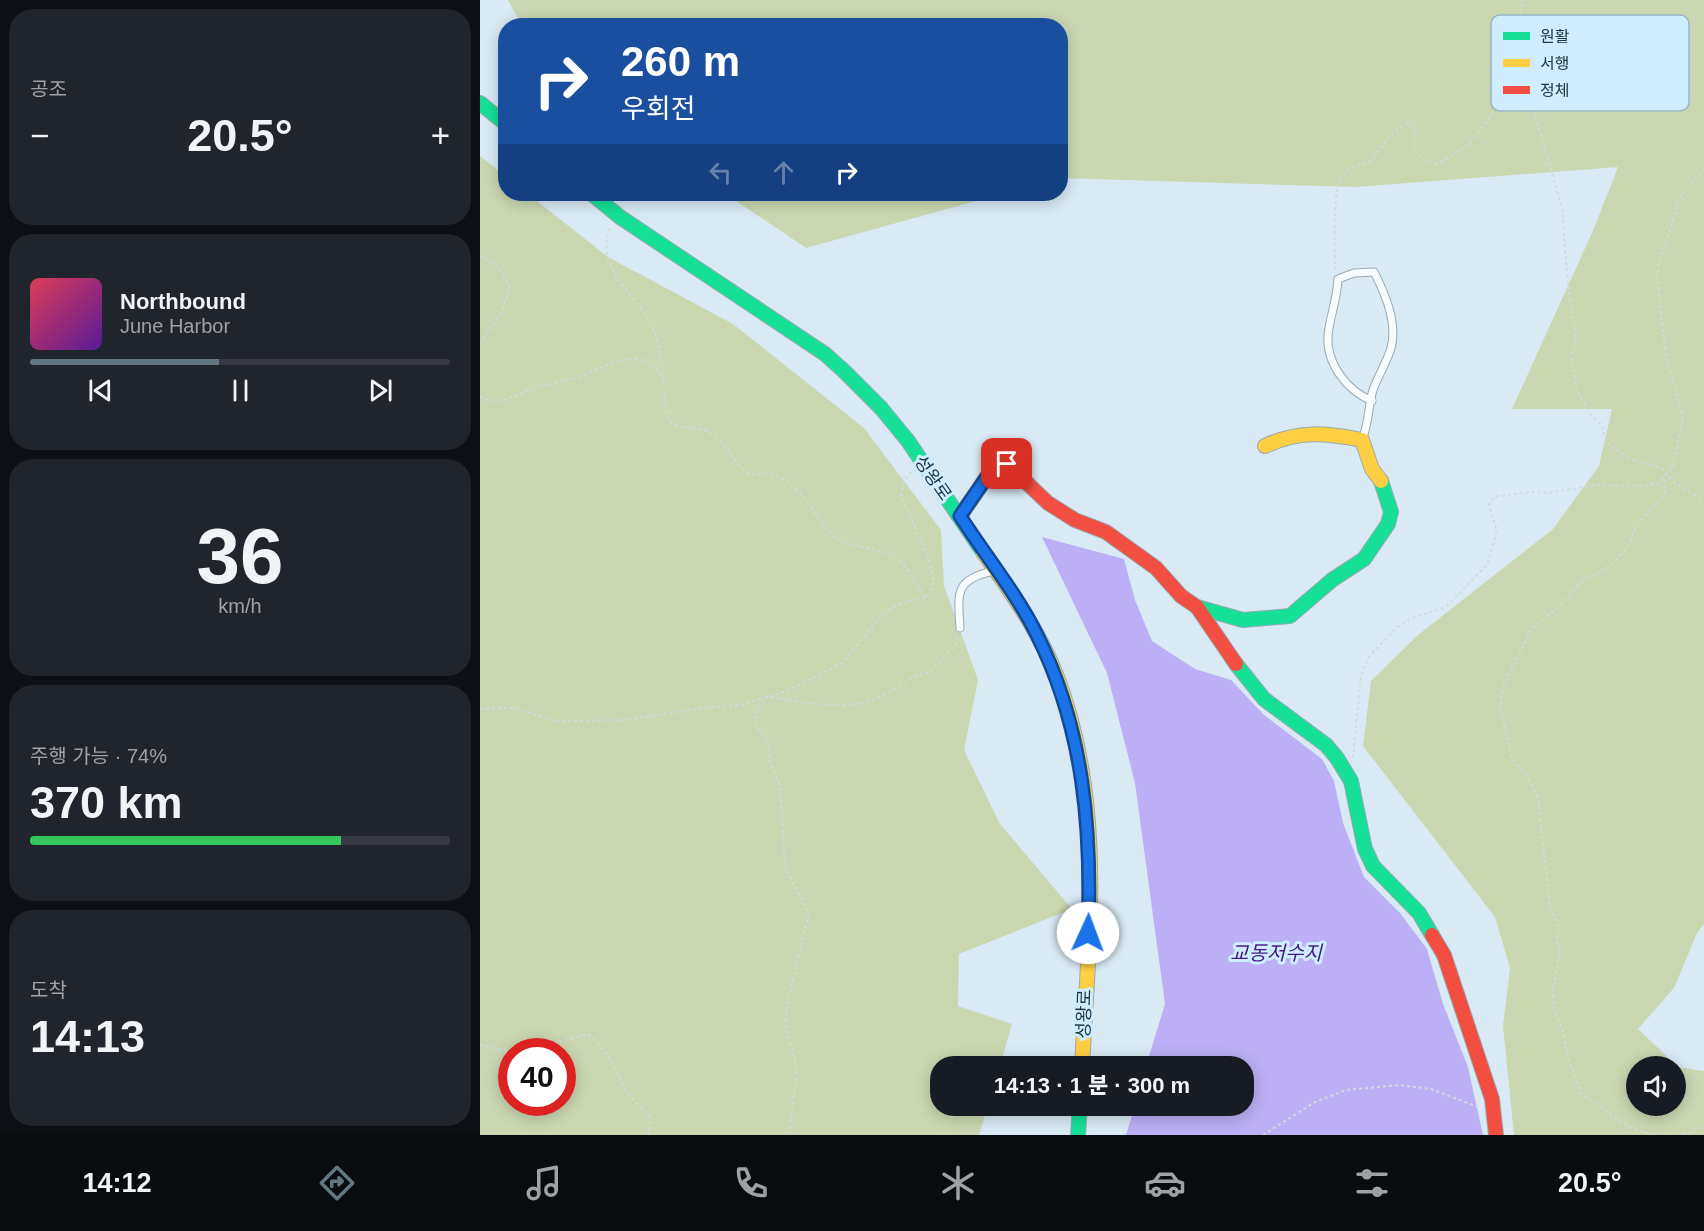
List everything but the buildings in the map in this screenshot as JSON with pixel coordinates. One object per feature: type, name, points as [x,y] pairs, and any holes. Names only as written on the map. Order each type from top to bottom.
[{"type":"street","points":[[480,103],[498,118]]},
{"type":"street","name":"성왕로","points":[[600,201],[620,217],[825,354],[898,427],[1036,632],[1057,677],[1074,734],[1084,791],[1089,869],[1082,1056]]},
{"type":"street","points":[[1197,607],[1243,620],[1290,616],[1332,580],[1364,559],[1388,524],[1391,512],[1385,486],[1372,469],[1362,440],[1303,432],[1286,435],[1265,446]]},
{"type":"street","points":[[960,516],[993,468],[1007,464],[1048,503],[1075,520],[1106,532],[1130,548],[1197,607],[1250,683],[1264,699],[1326,745],[1345,769],[1351,781],[1365,849],[1373,866],[1419,913],[1444,955],[1492,1100],[1496,1135]]},
{"type":"street","points":[[1078,1135],[1079,1116]]},
{"type":"lane","points":[[1362,440],[1369,424],[1372,401],[1391,347],[1394,328],[1374,272],[1354,273],[1338,279],[1337,300],[1328,334],[1330,356],[1353,392],[1372,401]]},
{"type":"lane","points":[[960,628],[959,594],[963,583],[973,575],[995,570]]},
{"type":"path","points":[[1518,15],[1522,0]]},
{"type":"path","points":[[1338,279],[1335,274],[1336,217],[1341,178],[1355,165],[1369,163],[1394,132],[1409,122],[1415,131],[1413,150],[1424,161],[1437,164],[1468,145],[1492,111]]},
{"type":"path","points":[[1534,111],[1562,207],[1567,276],[1576,338],[1572,354],[1576,388],[1591,415],[1602,425],[1606,442],[1636,461],[1661,468],[1665,476],[1665,495],[1636,525],[1630,543],[1614,563],[1580,583],[1553,612],[1531,630],[1503,687],[1500,706],[1512,758],[1527,776],[1538,798],[1550,908],[1558,925],[1557,940],[1560,951],[1552,991],[1554,1010],[1562,1027],[1568,1059],[1581,1093],[1631,1128],[1655,1135]]},
{"type":"path","points":[[1345,769],[1350,766],[1354,752],[1361,675],[1368,658],[1397,627],[1415,617],[1446,607],[1487,565],[1497,531],[1489,505],[1494,497],[1532,492],[1547,494],[1595,485],[1644,486],[1659,483],[1674,463],[1683,417],[1666,355],[1660,317],[1658,269],[1679,198],[1704,169]]},
{"type":"path","points":[[620,217],[612,224],[606,238],[605,250],[610,265],[652,327],[664,367],[663,379],[668,420],[675,426],[709,432],[722,441],[746,472],[752,475],[761,473],[782,477],[807,501],[831,533],[846,542],[893,555],[902,563],[926,597]]},
{"type":"path","points":[[480,255],[501,270],[510,288],[501,314],[480,343]]},
{"type":"path","points":[[480,397],[497,402],[510,399],[610,363],[636,358],[646,360],[656,367],[663,379]]},
{"type":"path","points":[[480,708],[513,708],[556,721],[626,720],[741,705],[805,683],[843,662],[881,616],[897,605],[926,597],[934,582],[929,559],[901,496],[904,481],[909,473],[915,470]]},
{"type":"path","points":[[1665,476],[1704,501]]},
{"type":"path","points":[[768,696],[832,705],[861,703],[884,695],[902,683],[920,674],[929,673],[935,668],[954,647],[960,628]]},
{"type":"path","points":[[768,696],[755,714],[758,728],[768,740],[770,762],[780,786],[784,868],[809,913],[787,1005],[785,1024],[795,1060],[796,1081],[789,1135]]},
{"type":"path","points":[[574,1038],[588,1034],[608,1054],[626,1089],[650,1118],[649,1135]]},
{"type":"path","points":[[480,1045],[498,1050]]},
{"type":"path","points":[[1263,1135],[1315,1102],[1346,1090],[1400,1085],[1431,1089],[1485,1108]]},
{"type":"path","points":[[1683,1135],[1704,1127]]},
{"type":"green space","points":[[508,0],[1704,0],[1704,924],[1697,933],[1674,988],[1638,1029],[1666,1056],[1626,1056],[1626,1116],[1686,1116],[1686,1068],[1704,1071],[1704,1135],[1514,1135],[1503,1026],[1510,968],[1495,917],[1363,746],[1371,681],[1418,635],[1553,529],[1599,466],[1612,409],[1512,409],[1592,233],[1618,167],[1356,187],[1068,178],[1068,18],[518,18]]},
{"type":"green space","points":[[480,156],[498,170],[498,201],[537,201],[608,257],[733,324],[864,428],[941,530],[944,586],[978,680],[964,750],[1000,824],[1072,909],[959,954],[958,1006],[1012,1024],[1003,1056],[930,1056],[930,1116],[985,1116],[979,1135],[480,1135]]},
{"type":"green space","points":[[736,201],[976,201],[806,248]]},
{"type":"water","name":"교동저수지","points":[[1042,537],[1124,559],[1135,600],[1152,641],[1195,669],[1231,680],[1264,715],[1322,759],[1334,781],[1343,823],[1364,877],[1400,913],[1427,949],[1443,1004],[1468,1067],[1483,1135],[1126,1135],[1132,1116],[1254,1116],[1254,1056],[1149,1056],[1165,1004],[1135,783],[1107,673]]},
{"type":"traffic: fast","points":[[480,103],[498,118]]},
{"type":"traffic: fast","points":[[601,201],[620,217],[825,354],[844,371],[881,408],[908,441],[983,552]]},
{"type":"traffic: fast","points":[[1197,607],[1243,620],[1290,616],[1332,580],[1364,559],[1388,524],[1391,512],[1381,481]]},
{"type":"traffic: fast","points":[[1236,664],[1264,699],[1326,745],[1337,758],[1351,781],[1365,849],[1373,866],[1419,913],[1432,935]]},
{"type":"traffic: fast","points":[[1078,1135],[1079,1116]]},
{"type":"traffic: slow","points":[[1265,446],[1289,437],[1313,434],[1362,440],[1372,469],[1381,481]]},
{"type":"traffic: slow","points":[[983,552],[1024,612],[1050,660],[1072,724],[1082,772],[1088,821],[1090,870],[1090,919],[1083,1056]]},
{"type":"traffic: jam","points":[[960,516],[993,468],[1007,464],[1048,503],[1075,520],[1106,532],[1156,568],[1181,596],[1197,607],[1236,664]]},
{"type":"traffic: jam","points":[[1432,935],[1444,955],[1492,1099],[1496,1135]]},
{"type":"route","points":[[1007,464],[993,468],[960,516],[1036,632],[1057,677],[1074,734],[1084,791],[1088,830],[1088,933]]}]
